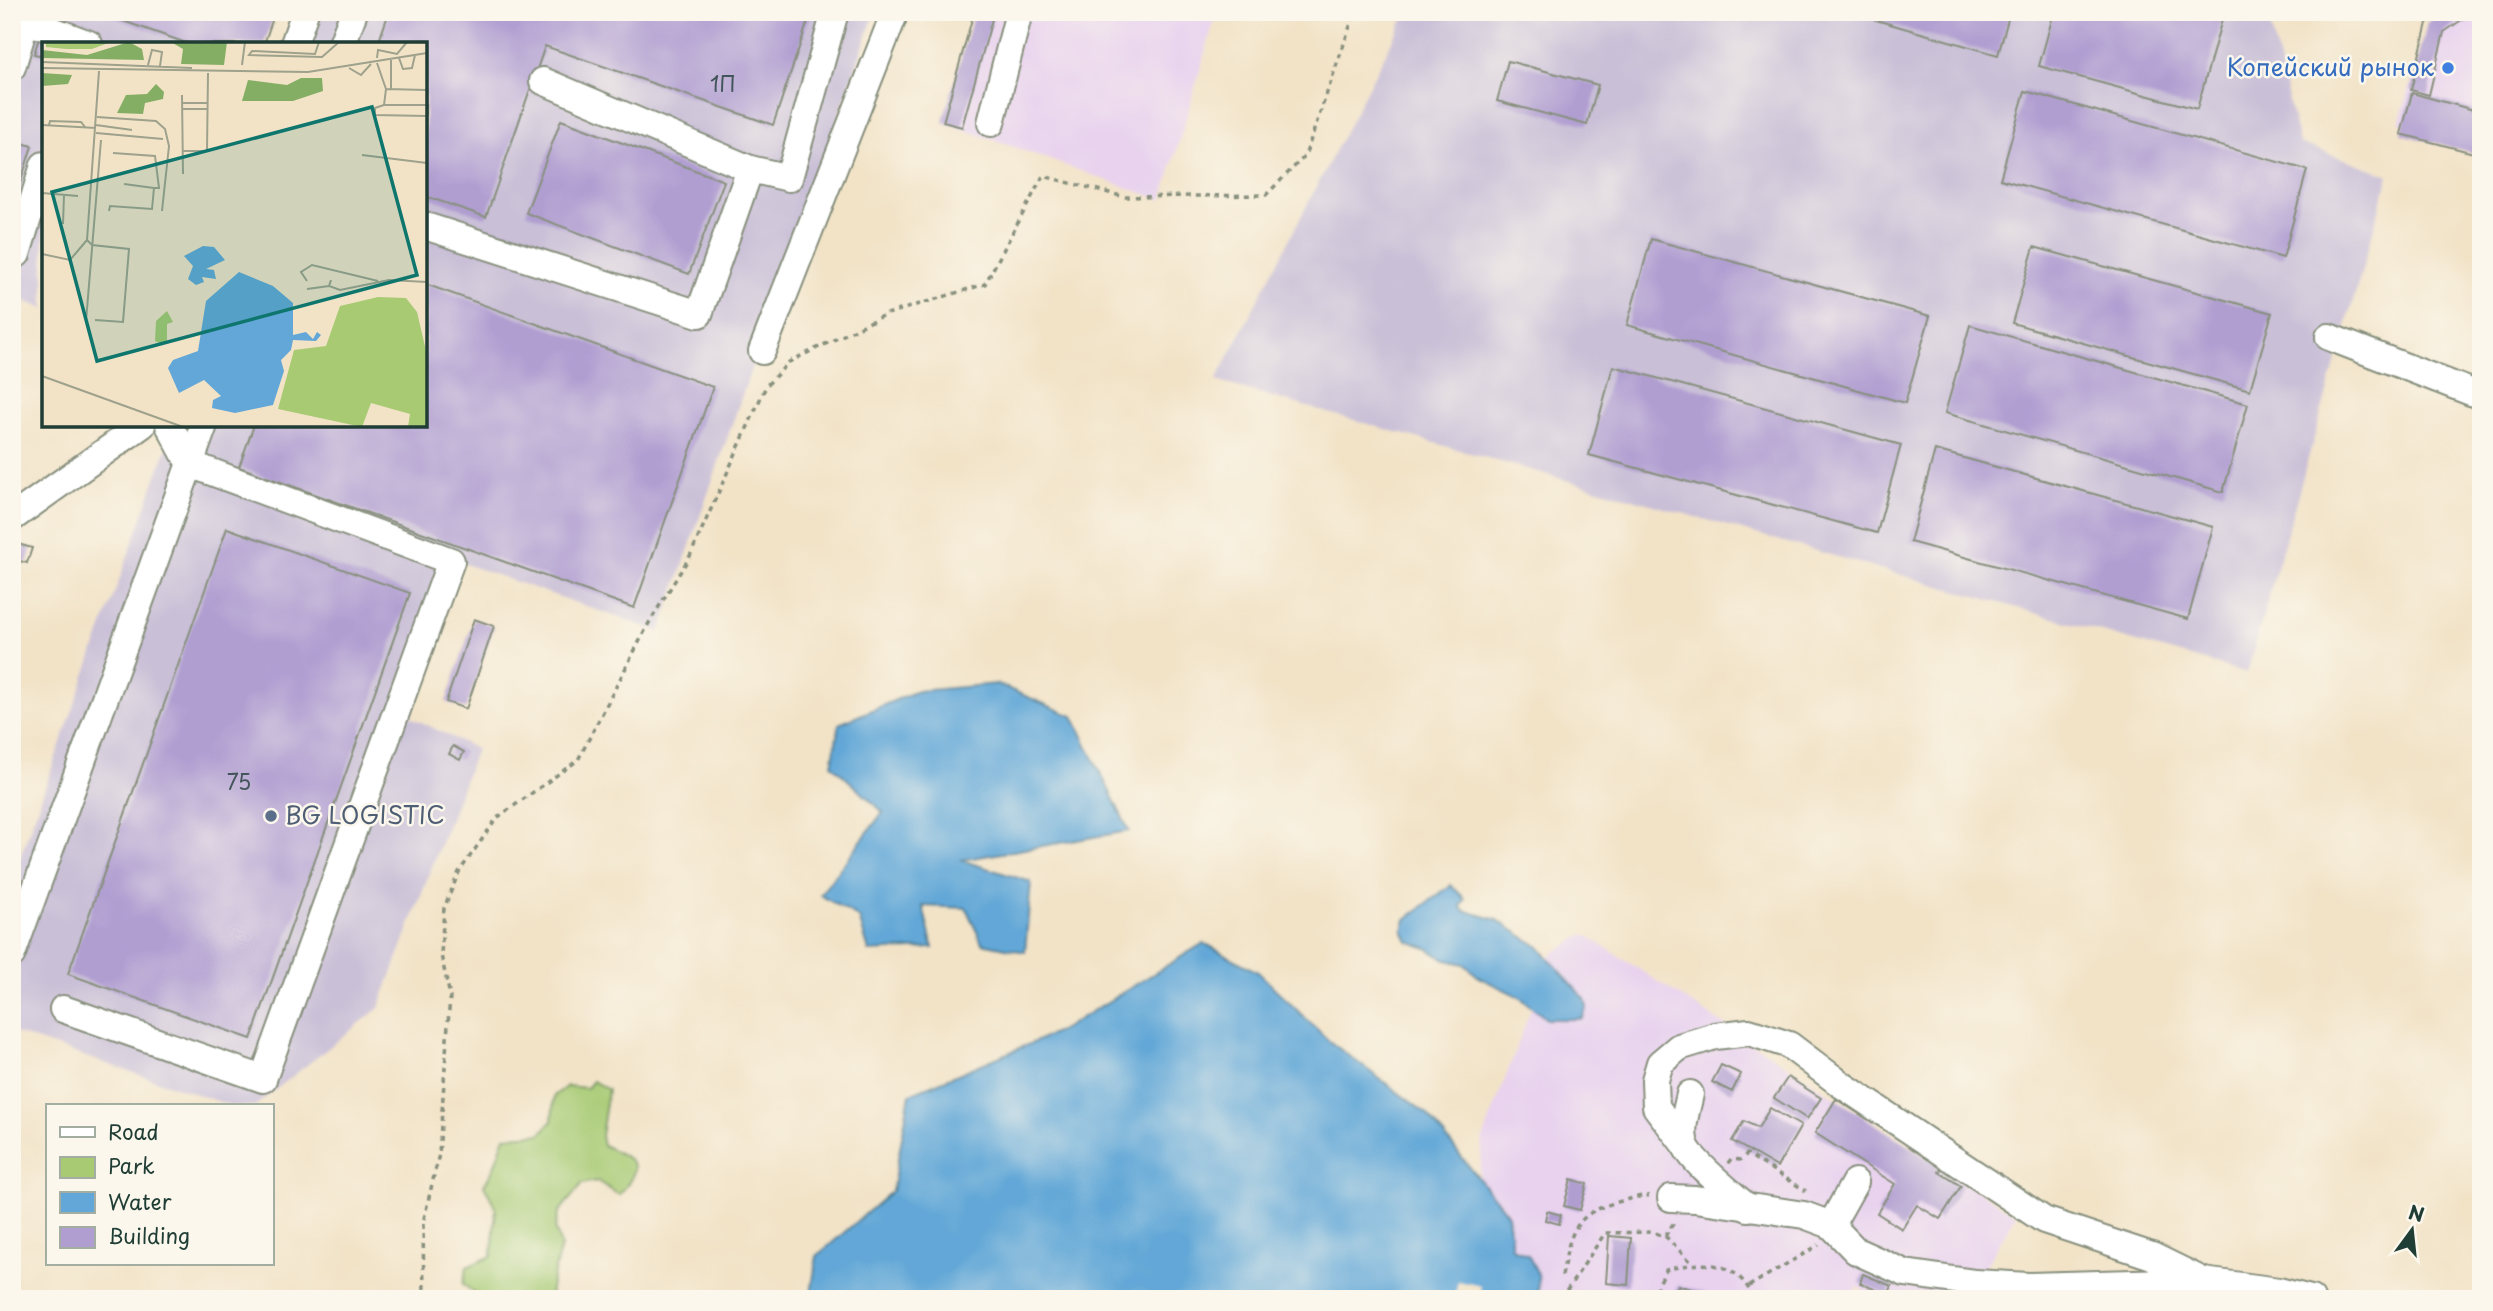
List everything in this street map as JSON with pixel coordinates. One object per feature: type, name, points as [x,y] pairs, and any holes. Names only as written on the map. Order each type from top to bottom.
[{"type":"lane","points":[[295,42],[305,12]]},
{"type":"lane","points":[[343,42],[354,12]]},
{"type":"lane","points":[[543,81],[750,169],[789,178],[835,12]]},
{"type":"lane","points":[[762,351],[895,12]]},
{"type":"lane","points":[[990,123],[1019,12]]},
{"type":"lane","points":[[12,67],[19,17],[82,42]]},
{"type":"lane","points":[[427,227],[699,314],[750,169]]},
{"type":"lane","points":[[17,254],[42,172]]},
{"type":"lane","points":[[2329,337],[2481,396]]},
{"type":"lane","points":[[12,517],[139,427]]},
{"type":"lane","points":[[63,1009],[263,1079],[451,561],[190,464],[170,427]]},
{"type":"lane","points":[[12,954],[203,427]]},
{"type":"lane","points":[[1748,1208],[1694,1159],[1656,1107],[1655,1080],[1660,1063],[1679,1046],[1715,1036],[1749,1032],[1789,1045],[1842,1085],[2044,1220],[2152,1256],[2203,1281]]},
{"type":"lane","points":[[1685,1144],[1684,1123],[1690,1094]]},
{"type":"lane","points":[[1831,1225],[1855,1182]]},
{"type":"lane","points":[[1671,1198],[1695,1199],[1804,1216],[1831,1225],[1856,1251],[1905,1273],[1975,1283],[2029,1286],[2203,1281],[2279,1291],[2311,1299]]},
{"type":"path","points":[[424,1299],[423,1223],[439,1154],[450,996],[441,955],[443,908],[459,872],[497,818],[578,760],[649,623],[690,556],[766,386],[789,362],[884,316],[985,284],[1042,176],[1125,197],[1266,195],[1306,156],[1355,12]]},
{"type":"path","points":[[1562,1276],[1569,1239],[1578,1223],[1588,1214],[1606,1204],[1644,1196],[1671,1198]]},
{"type":"path","points":[[1749,1286],[1818,1246],[1831,1225]]},
{"type":"path","points":[[1561,1299],[1605,1233],[1652,1231],[1665,1236],[1692,1263]]},
{"type":"path","points":[[1651,1299],[1666,1270],[1692,1263],[1717,1265],[1730,1270],[1749,1286],[1754,1299]]},
{"type":"path","points":[[1625,1299],[1653,1293]]},
{"type":"path","points":[[1479,1295],[1494,1299]]},
{"type":"shaded area","points":[[12,12],[275,12],[266,42],[42,42],[42,307],[12,297]]},
{"type":"shaded area","points":[[323,12],[875,12],[660,632],[462,563],[411,717],[476,749],[379,1008],[258,1104],[226,1104],[12,1032],[12,879],[174,427],[427,427],[427,42],[313,42]]},
{"type":"shaded area","points":[[974,12],[1217,12],[1162,200],[943,122]]},
{"type":"shaded area","points":[[1407,12],[2267,12],[2299,143],[2389,175],[2247,673],[1216,381]]},
{"type":"shaded area","name":"Копейский рынок","points":[[2434,12],[2481,12],[2481,145],[2399,122]]},
{"type":"shaded area","points":[[1585,934],[2016,1215],[1966,1299],[1879,1299],[1857,1287],[1849,1299],[1468,1299],[1483,1139],[1551,954]]},
{"type":"green space","points":[[593,1081],[608,1090],[601,1136],[603,1145],[629,1159],[633,1164],[633,1176],[619,1195],[597,1181],[582,1184],[559,1212],[555,1228],[561,1246],[550,1299],[481,1299],[463,1284],[467,1267],[492,1256],[496,1208],[484,1185],[493,1170],[505,1136],[540,1134],[552,1121],[554,1096],[567,1086],[587,1088]]},
{"type":"water","points":[[997,684],[1073,716],[1129,831],[961,860],[1031,882],[1025,952],[982,943],[966,908],[923,906],[933,948],[869,951],[859,918],[820,895],[883,812],[832,765],[839,724],[917,691]]},
{"type":"water","points":[[1451,885],[1465,899],[1461,906],[1463,910],[1497,920],[1539,947],[1585,999],[1587,1007],[1582,1019],[1547,1019],[1518,996],[1480,978],[1464,964],[1443,959],[1429,949],[1408,941],[1403,931],[1406,919]]},
{"type":"water","points":[[1204,943],[1258,972],[1329,1041],[1427,1114],[1508,1215],[1512,1248],[1528,1255],[1538,1274],[1539,1299],[810,1299],[817,1256],[892,1191],[910,1094],[1058,1032]]},
{"type":"pier","points":[[1458,1281],[1481,1286],[1478,1299],[1454,1299]]},
{"type":"building","points":[[275,12],[265,42],[183,42],[100,13]]},
{"type":"building","points":[[389,12],[811,12],[773,125],[545,46],[486,217],[427,197],[427,42],[379,42]]},
{"type":"building","points":[[974,12],[994,12],[962,127],[943,122]]},
{"type":"building","points":[[1848,12],[2010,12],[1998,55]]},
{"type":"building","points":[[2054,12],[2224,12],[2197,109],[2039,66]]},
{"type":"building","points":[[2443,12],[2473,12],[2444,32],[2429,95],[2411,90],[2427,23]]},
{"type":"building","points":[[40,34],[64,42],[42,42],[42,56],[34,54]]},
{"type":"building","points":[[1508,61],[1598,85],[1587,125],[1497,101]]},
{"type":"building","points":[[2025,91],[2307,170],[2283,258],[2000,179]]},
{"type":"building","points":[[2412,93],[2481,112],[2481,155],[2401,134]]},
{"type":"building","points":[[561,120],[724,181],[689,274],[526,213]]},
{"type":"building","points":[[12,140],[32,146],[13,206],[12,206]]},
{"type":"building","points":[[1651,239],[1930,316],[1905,403],[1627,325]]},
{"type":"building","points":[[2034,247],[2272,313],[2250,390],[2012,323]]},
{"type":"building","points":[[427,285],[713,387],[634,608],[239,467],[253,427],[427,427]]},
{"type":"building","points":[[1970,325],[2248,404],[2223,492],[1945,413]]},
{"type":"building","points":[[1613,366],[1901,445],[1877,533],[1589,455]]},
{"type":"building","points":[[1935,450],[2213,527],[2188,619],[1910,542]]},
{"type":"building","points":[[227,528],[410,593],[251,1039],[68,974]]},
{"type":"building","points":[[14,543],[32,548],[27,563],[12,559]]},
{"type":"building","points":[[474,619],[494,626],[466,709],[446,702]]},
{"type":"building","points":[[453,746],[464,752],[460,760],[449,754]]},
{"type":"building","points":[[1721,1065],[1741,1074],[1732,1092],[1712,1082]]},
{"type":"building","points":[[1788,1077],[1821,1098],[1807,1119],[1774,1098]]},
{"type":"building","points":[[1836,1099],[1942,1167],[1939,1172],[1961,1186],[1940,1219],[1917,1205],[1902,1229],[1877,1213],[1895,1184],[1815,1133]]},
{"type":"building","points":[[1770,1108],[1801,1126],[1777,1167],[1732,1141],[1744,1121],[1758,1128]]},
{"type":"building","points":[[1571,1179],[1587,1184],[1580,1210],[1564,1206]]},
{"type":"building","points":[[1547,1211],[1561,1215],[1559,1224],[1545,1220]]},
{"type":"building","points":[[1609,1236],[1631,1238],[1628,1285],[1606,1283]]},
{"type":"building","points":[[1863,1274],[1892,1286],[1888,1295],[1860,1283]]},
{"type":"building","points":[[1678,1285],[1721,1298],[1721,1299],[1674,1299]]},
{"type":"building","points":[[1803,1294],[1825,1296],[1824,1299],[1803,1299]]},
{"type":"place","name":"Копейский рынок","points":[[2448,68]]},
{"type":"place","name":"BG LOGISTIC","points":[[271,816]]}]
